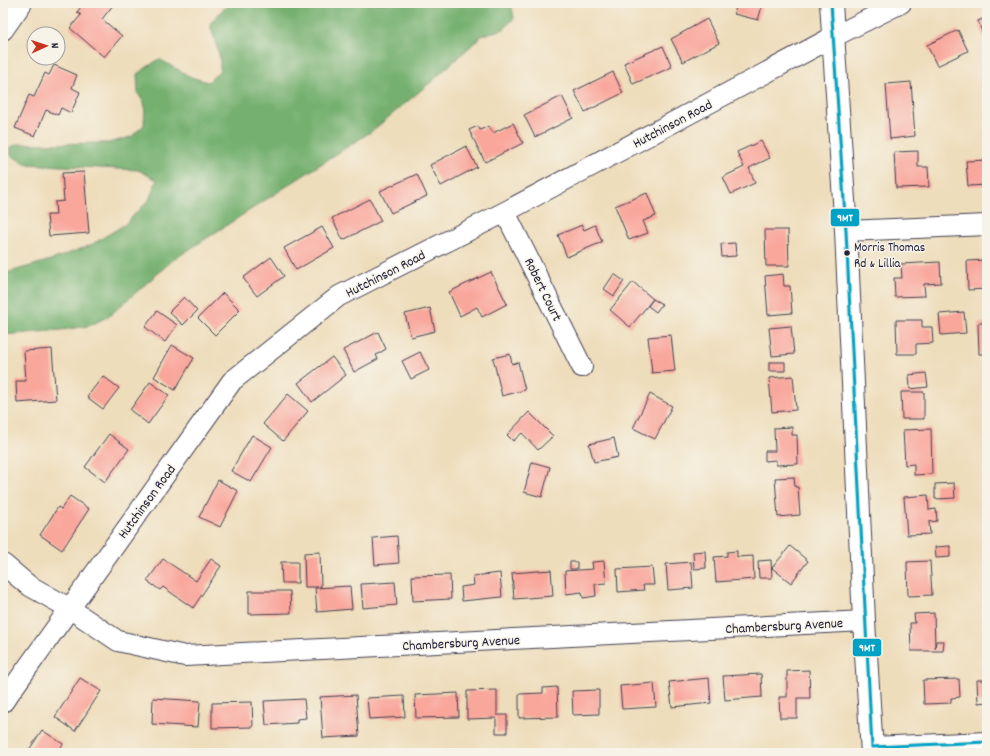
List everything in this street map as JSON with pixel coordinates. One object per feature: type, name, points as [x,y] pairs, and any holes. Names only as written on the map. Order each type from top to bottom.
[{"type":"main road","points":[[831,3],[846,231],[864,621],[872,750]]},
{"type":"street","points":[[3,30],[22,3]]},
{"type":"street","name":"Hutchinson Road","points":[[3,702],[68,608],[232,381],[339,296],[505,212],[833,37],[901,3]]},
{"type":"street","name":"Robert Court","points":[[505,212],[582,367]]},
{"type":"street","points":[[846,231],[987,225]]},
{"type":"street","name":"Chambersburg Avenue","points":[[3,564],[28,585],[68,608],[118,641],[185,656],[864,621]]},
{"type":"street","points":[[872,750],[987,742]]},
{"type":"green space","points":[[231,3],[511,3],[514,18],[504,29],[483,35],[432,81],[372,131],[173,260],[109,316],[89,326],[3,335],[3,274],[54,259],[91,245],[124,225],[149,200],[157,180],[138,170],[25,164],[11,155],[11,147],[18,144],[108,143],[131,137],[144,125],[145,105],[138,93],[137,74],[159,59],[191,77],[208,82],[220,70],[220,58],[210,24],[225,7]]},
{"type":"building","points":[[84,3],[114,4],[102,19],[122,36],[104,57],[70,28],[81,15],[77,12]]},
{"type":"building","points":[[737,3],[763,3],[758,20],[734,14]]},
{"type":"building","points":[[987,17],[987,46],[978,21]]},
{"type":"building","points":[[707,19],[719,43],[683,62],[671,39]]},
{"type":"building","points":[[958,30],[968,51],[937,66],[927,45]]},
{"type":"building","points":[[663,46],[672,67],[633,84],[624,63]]},
{"type":"building","points":[[54,66],[56,66],[77,75],[72,88],[80,92],[71,113],[61,108],[58,115],[46,110],[35,136],[15,128],[29,95],[34,97],[45,73],[49,75]]},
{"type":"building","points":[[613,72],[623,93],[585,112],[574,91]]},
{"type":"building","points":[[911,82],[915,136],[890,139],[886,84]]},
{"type":"building","points":[[562,96],[573,118],[535,137],[524,115]]},
{"type":"building","points":[[513,123],[523,143],[485,162],[469,130],[478,126],[480,130],[489,126],[493,133]]},
{"type":"building","points":[[761,141],[770,158],[749,168],[755,183],[731,194],[723,177],[744,167],[737,152]]},
{"type":"building","points":[[466,146],[477,167],[441,186],[430,165]]},
{"type":"building","points":[[918,151],[918,167],[928,167],[929,187],[896,188],[894,152]]},
{"type":"building","points":[[987,160],[987,185],[968,186],[966,161]]},
{"type":"building","points":[[84,172],[89,233],[49,236],[47,215],[56,215],[55,202],[64,201],[62,173]]},
{"type":"building","points":[[417,174],[427,196],[391,213],[380,191]]},
{"type":"building","points":[[647,193],[656,216],[643,221],[648,233],[629,240],[615,206]]},
{"type":"building","points":[[370,199],[381,221],[343,240],[332,218]]},
{"type":"building","points":[[582,225],[584,230],[595,225],[602,242],[567,257],[558,235]]},
{"type":"building","points":[[322,227],[334,248],[296,270],[284,248]]},
{"type":"building","points":[[765,230],[788,230],[789,266],[766,266]]},
{"type":"building","points":[[735,243],[736,256],[722,257],[721,244]]},
{"type":"building","points":[[271,257],[284,276],[257,296],[243,278]]},
{"type":"building","points":[[987,260],[987,289],[968,290],[967,261]]},
{"type":"building","points":[[940,262],[941,283],[924,284],[925,296],[895,297],[894,278],[902,278],[901,264]]},
{"type":"building","points":[[491,272],[507,304],[482,317],[477,307],[460,316],[449,292]]},
{"type":"building","points":[[614,274],[624,281],[614,296],[604,289]]},
{"type":"building","points":[[783,274],[784,286],[790,286],[792,313],[768,315],[765,276]]},
{"type":"building","points":[[633,282],[653,299],[630,327],[610,310]]},
{"type":"building","points":[[223,293],[240,310],[215,335],[198,318]]},
{"type":"building","points":[[184,297],[197,311],[183,325],[169,312]]},
{"type":"building","points":[[653,299],[662,304],[656,312],[648,306]]},
{"type":"building","points":[[430,308],[435,331],[411,337],[405,314]]},
{"type":"building","points":[[157,311],[177,325],[165,342],[145,327]]},
{"type":"building","points":[[964,312],[966,333],[941,335],[939,314]]},
{"type":"building","points":[[896,320],[922,320],[922,327],[932,327],[933,343],[916,344],[916,354],[897,354]]},
{"type":"building","points":[[978,323],[987,323],[987,354],[979,354]]},
{"type":"building","points":[[791,326],[794,354],[772,356],[769,328]]},
{"type":"building","points":[[378,332],[386,349],[376,355],[378,359],[354,372],[343,350]]},
{"type":"building","points":[[671,335],[675,371],[652,373],[648,337]]},
{"type":"building","points":[[172,345],[194,358],[175,390],[154,377]]},
{"type":"building","points":[[52,349],[56,400],[17,403],[16,381],[26,381],[24,351]]},
{"type":"building","points":[[420,352],[429,370],[411,379],[402,361]]},
{"type":"building","points":[[510,354],[512,364],[518,362],[525,390],[502,396],[493,358]]},
{"type":"building","points":[[332,357],[346,375],[312,402],[298,383]]},
{"type":"building","points":[[769,362],[785,362],[785,371],[769,371]]},
{"type":"building","points":[[926,373],[928,387],[910,389],[909,375]]},
{"type":"building","points":[[103,376],[119,388],[103,409],[87,397]]},
{"type":"building","points":[[793,376],[796,410],[772,412],[769,378]]},
{"type":"building","points":[[150,382],[169,395],[148,424],[130,410]]},
{"type":"building","points":[[901,392],[924,392],[924,419],[902,419]]},
{"type":"building","points":[[288,394],[308,411],[283,441],[263,424]]},
{"type":"building","points":[[650,394],[672,406],[655,439],[633,428]]},
{"type":"building","points":[[529,412],[553,436],[538,450],[522,433],[513,441],[507,435]]},
{"type":"building","points":[[792,427],[792,435],[797,435],[798,464],[776,465],[776,460],[765,461],[765,451],[775,451],[774,428]]},
{"type":"building","points":[[931,429],[932,474],[914,475],[914,464],[905,465],[903,430]]},
{"type":"building","points":[[109,434],[129,449],[105,482],[85,467]]},
{"type":"building","points":[[252,435],[272,447],[251,482],[231,471]]},
{"type":"building","points":[[614,438],[618,457],[594,462],[589,444]]},
{"type":"building","points":[[532,462],[550,467],[542,497],[524,492]]},
{"type":"building","points":[[794,477],[795,487],[798,487],[800,515],[778,517],[775,478]]},
{"type":"building","points":[[218,480],[238,491],[220,527],[199,517]]},
{"type":"building","points":[[954,483],[955,498],[935,499],[935,484]]},
{"type":"building","points":[[928,495],[929,510],[936,509],[937,521],[929,522],[930,534],[907,535],[904,497]]},
{"type":"building","points":[[70,496],[89,509],[62,550],[40,535],[58,507],[61,509]]},
{"type":"building","points":[[397,536],[399,563],[375,565],[373,538]]},
{"type":"building","points":[[790,546],[808,561],[791,583],[772,568]]},
{"type":"building","points":[[950,546],[950,557],[936,558],[935,547]]},
{"type":"building","points":[[705,551],[706,568],[694,569],[693,552]]},
{"type":"building","points":[[737,551],[737,557],[753,556],[754,579],[716,582],[714,557],[727,556],[727,552]]},
{"type":"building","points":[[320,552],[321,587],[305,587],[304,553]]},
{"type":"building","points":[[163,559],[196,581],[211,559],[221,566],[193,608],[163,587],[160,590],[147,581]]},
{"type":"building","points":[[771,560],[772,578],[759,578],[758,561]]},
{"type":"building","points":[[604,561],[606,583],[595,584],[596,596],[583,598],[582,592],[566,594],[565,571],[593,569],[592,562]]},
{"type":"building","points":[[930,561],[932,595],[908,596],[907,562]]},
{"type":"building","points":[[281,562],[298,562],[298,583],[282,583]]},
{"type":"building","points":[[570,562],[577,562],[577,569],[570,569]]},
{"type":"building","points":[[691,562],[693,588],[668,590],[666,564]]},
{"type":"building","points":[[652,567],[654,585],[643,585],[644,590],[618,592],[617,569]]},
{"type":"building","points":[[551,570],[553,596],[514,599],[512,573]]},
{"type":"building","points":[[500,573],[502,597],[462,601],[461,587],[474,585],[473,576]]},
{"type":"building","points":[[450,575],[451,599],[413,601],[412,576]]},
{"type":"building","points":[[395,582],[397,605],[363,608],[361,584]]},
{"type":"building","points":[[350,586],[352,609],[317,612],[315,588]]},
{"type":"building","points":[[249,591],[290,591],[291,613],[249,614]]},
{"type":"building","points":[[934,613],[935,648],[936,641],[944,641],[943,651],[911,651],[910,623],[915,623],[914,614]]},
{"type":"building","points":[[809,670],[810,698],[797,698],[797,718],[780,718],[779,697],[787,697],[787,671]]},
{"type":"building","points":[[761,674],[762,697],[725,700],[723,676]]},
{"type":"building","points":[[80,678],[101,691],[75,731],[55,717]]},
{"type":"building","points":[[709,678],[711,703],[672,707],[669,682]]},
{"type":"building","points":[[959,679],[960,697],[951,698],[951,703],[924,704],[923,680]]},
{"type":"building","points":[[977,680],[987,680],[987,702],[978,703]]},
{"type":"building","points":[[654,683],[656,707],[622,709],[620,686]]},
{"type":"building","points":[[557,687],[558,717],[519,718],[519,694],[543,693],[543,688]]},
{"type":"building","points":[[497,690],[497,715],[507,715],[507,733],[496,733],[496,718],[467,719],[467,691]]},
{"type":"building","points":[[599,690],[599,714],[573,715],[572,691]]},
{"type":"building","points":[[458,693],[459,717],[416,718],[415,695]]},
{"type":"building","points":[[356,695],[359,736],[323,738],[320,697]]},
{"type":"building","points":[[404,696],[405,717],[369,719],[367,698]]},
{"type":"building","points":[[153,698],[200,701],[198,727],[152,724]]},
{"type":"building","points":[[304,699],[306,718],[297,719],[297,723],[266,725],[264,701]]},
{"type":"building","points":[[252,702],[253,727],[212,728],[212,703]]},
{"type":"building","points":[[42,730],[63,744],[57,753],[27,753]]},
{"type":"transit line","name":"9MT","points":[[831,3],[846,231],[872,747],[987,742]]},
{"type":"place","name":"Morris Thomas Rd & Lillia","points":[[847,253]]}]
